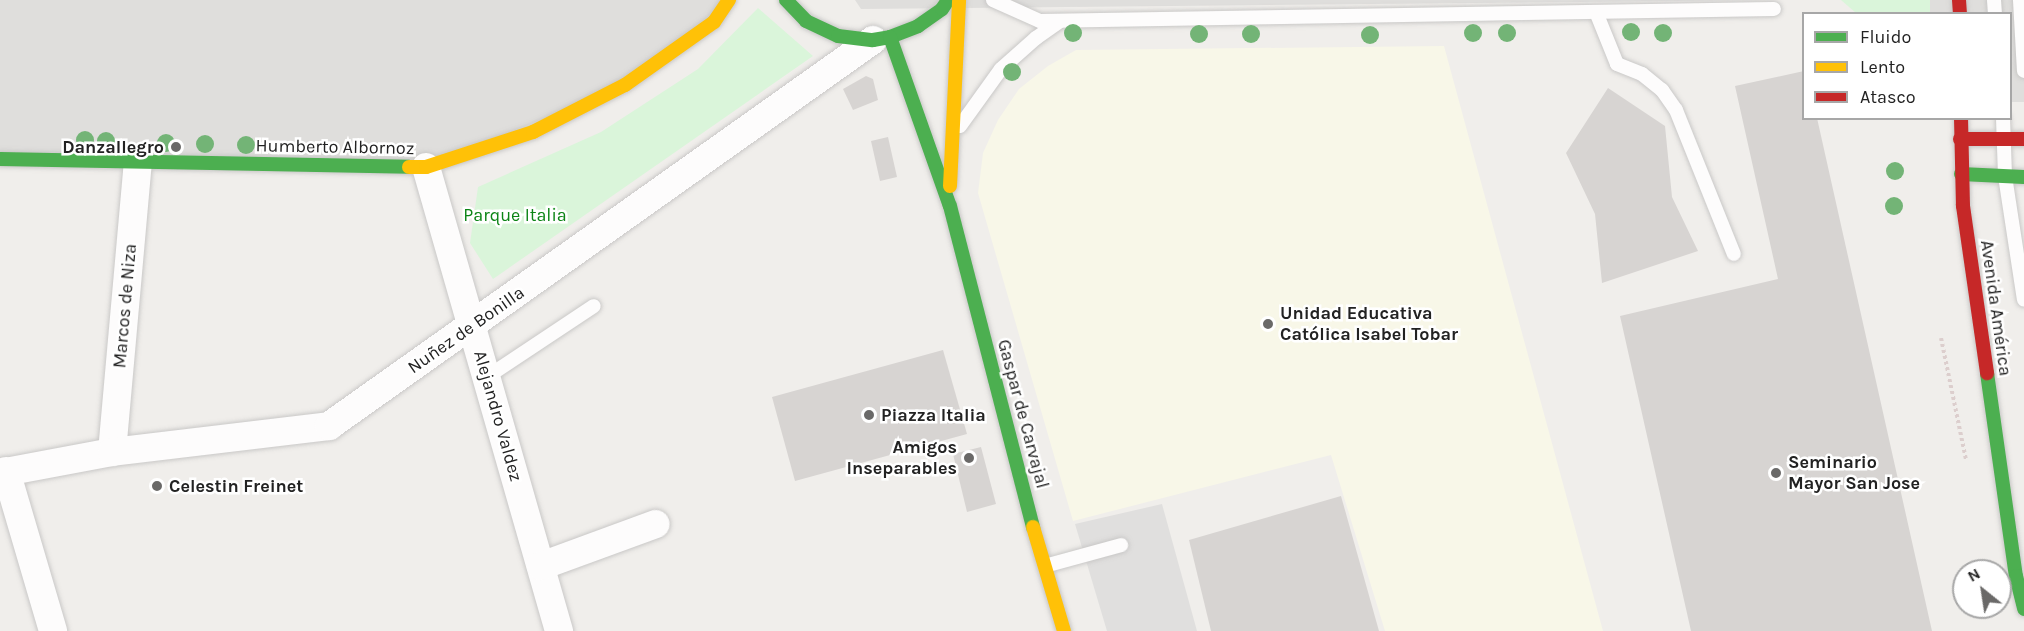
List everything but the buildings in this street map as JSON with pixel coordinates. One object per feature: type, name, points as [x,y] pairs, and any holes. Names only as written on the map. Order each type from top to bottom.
[{"type":"street","name":"Humberto Albornoz","points":[[0,159],[426,167],[533,132],[625,85],[714,22],[729,0]]},
{"type":"street","points":[[786,0],[806,21],[838,36],[882,38],[918,26],[942,9],[948,0]]},
{"type":"street","name":"Gaspar de Carvajal","points":[[950,206],[959,0]]},
{"type":"street","name":"Gaspar de Carvajal","points":[[882,38],[950,206],[1064,631]]},
{"type":"street","name":"Nuñez de Bonilla","points":[[3,472],[112,452],[329,426],[882,38]]},
{"type":"street","name":"Avenida América","points":[[1960,120],[1961,174],[2013,552],[2024,609]]},
{"type":"street","points":[[1960,139],[2024,139]]},
{"type":"street","name":"Marcos de Niza","points":[[112,452],[138,161]]},
{"type":"street","name":"Alejandro Valdez","points":[[426,167],[560,631]]},
{"type":"street","points":[[1961,174],[2024,177]]},
{"type":"street","points":[[3,472],[53,631]]},
{"type":"street","points":[[541,566],[656,524]]},
{"type":"lane","points":[[993,0],[1040,21],[1774,9]]},
{"type":"lane","points":[[2020,0],[2024,71]]},
{"type":"lane","points":[[1596,12],[1617,64],[1642,74],[1662,90],[1676,110],[1734,254]]},
{"type":"lane","points":[[952,138],[1001,69],[1036,38],[1060,21]]},
{"type":"lane","points":[[2003,120],[2005,176],[2024,300]]},
{"type":"lane","points":[[487,377],[594,306]]},
{"type":"lane","points":[[1045,566],[1121,545]]},
{"type":"path","points":[[1941,338],[1967,467]]},
{"type":"shaded area","points":[[0,0],[729,0],[625,85],[426,167],[0,160]]},
{"type":"shaded area","points":[[855,0],[1777,0],[861,9]]},
{"type":"shaded area","points":[[1855,0],[2024,0],[2024,102],[2012,102],[2012,12],[1868,12]]},
{"type":"shaded area","name":"Unidad Educativa Católica Isabel Tobar","points":[[1444,46],[1603,631],[1385,631],[1331,455],[1073,521],[978,193],[983,153],[998,120],[1019,89],[1048,66],[1076,50]]},
{"type":"shaded area","points":[[1162,504],[1197,631],[1107,631],[1075,524]]},
{"type":"green space","points":[[1841,0],[1930,0],[1930,12],[1855,12]]},
{"type":"green space","name":"Parque Italia","points":[[758,8],[813,56],[493,279],[470,243],[478,187],[601,132],[698,69]]},
{"type":"traffic: fast","points":[[786,0],[806,21],[838,36],[873,40],[890,37],[918,26],[942,9],[948,0]]},
{"type":"traffic: fast","points":[[890,37],[950,206],[1033,527]]},
{"type":"traffic: fast","points":[[0,159],[409,167]]},
{"type":"traffic: fast","points":[[1961,174],[2024,177]]},
{"type":"traffic: fast","points":[[1987,373],[2016,576],[2024,609]]},
{"type":"traffic: slow","points":[[409,167],[426,167],[533,132],[625,85],[714,22],[729,0]]},
{"type":"traffic: slow","points":[[950,186],[959,0]]},
{"type":"traffic: slow","points":[[1033,527],[1064,631]]},
{"type":"traffic: jam","points":[[1959,0],[1960,12]]},
{"type":"traffic: jam","points":[[1961,120],[1963,206],[1987,373]]},
{"type":"traffic: jam","points":[[1960,139],[2024,139]]},
{"type":"place","name":"Danzallegro","points":[[176,147]]},
{"type":"place","name":"Unidad Educativa Católica Isabel Tobar","points":[[1268,324]]},
{"type":"place","name":"Piazza Italia","points":[[869,415]]},
{"type":"place","name":"Amigos Inseparables","points":[[969,458]]},
{"type":"place","name":"Seminario Mayor San Jose","points":[[1776,473]]},
{"type":"place","name":"Celestin Freinet","points":[[157,486]]}]
